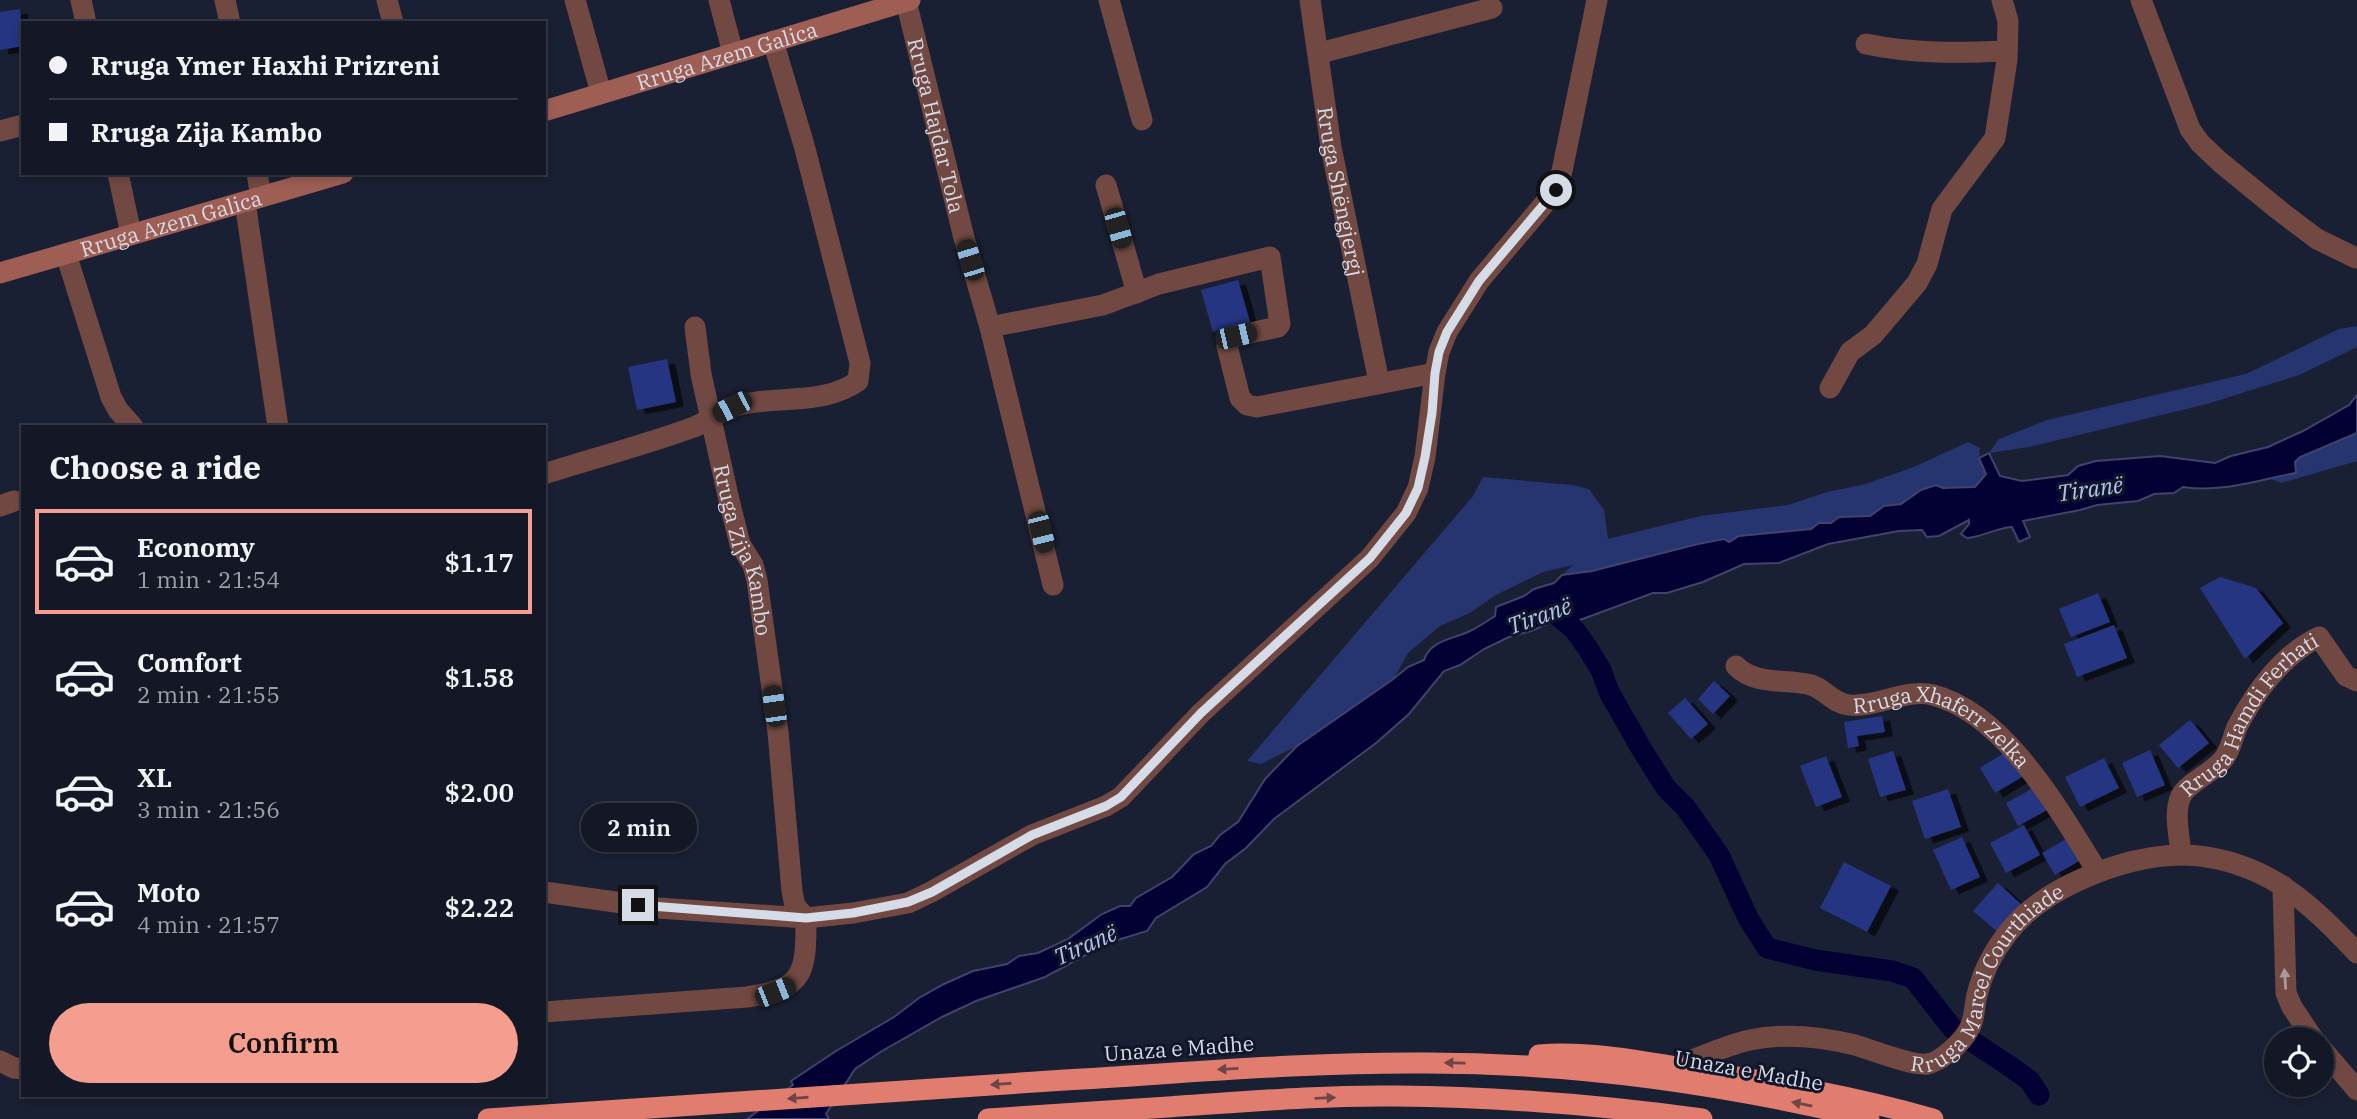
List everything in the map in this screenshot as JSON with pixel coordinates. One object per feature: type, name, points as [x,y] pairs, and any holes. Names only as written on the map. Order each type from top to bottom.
[{"type":"highway","points":[[1485,1064],[1550,1054],[1599,1056],[1821,1090],[1933,1119]]},
{"type":"highway","name":"Unaza e Madhe","points":[[488,1119],[1237,1069],[1366,1063],[1485,1064],[1679,1082],[1825,1108],[1869,1119]]},
{"type":"highway","points":[[988,1119],[1320,1098],[1393,1096],[1493,1098],[1627,1109],[1702,1119]]},
{"type":"highway","points":[[1493,1098],[1510,1108],[1530,1114],[1586,1119]]},
{"type":"main road","name":"Rruga Azem Galica","points":[[546,110],[908,1]]},
{"type":"main road","name":"Rruga Azem Galica","points":[[0,273],[336,175]]},
{"type":"street","points":[[81,0],[86,21]]},
{"type":"street","points":[[225,0],[230,21]]},
{"type":"street","points":[[387,0],[392,21]]},
{"type":"street","points":[[575,0],[601,93]]},
{"type":"street","points":[[719,0],[733,54]]},
{"type":"street","points":[[1109,0],[1142,120]]},
{"type":"street","name":"Rruga Shëngjergj","points":[[1310,0],[1320,53],[1331,147],[1379,382]]},
{"type":"street","points":[[546,891],[658,908],[806,918],[853,913],[908,902],[932,892],[1032,835],[1106,806],[1121,797],[1201,713],[1370,558],[1406,513],[1418,488],[1432,413],[1435,373],[1447,332],[1479,281],[1556,190],[1597,0]]},
{"type":"street","points":[[1830,388],[1850,352],[1873,335],[1917,283],[1927,264],[1942,209],[1995,138],[2007,51],[2008,20],[2002,0]]},
{"type":"street","points":[[2141,0],[2190,130],[2200,143],[2317,239],[2356,258]]},
{"type":"street","name":"Rruga Hajdar Tola","points":[[908,1],[964,238],[990,327],[1054,585]]},
{"type":"street","points":[[1320,53],[1492,8]]},
{"type":"street","points":[[546,473],[696,426],[732,407],[825,395],[858,381],[861,372],[828,235],[773,41]]},
{"type":"street","points":[[1866,44],[1923,53],[2007,51]]},
{"type":"street","points":[[0,131],[21,126]]},
{"type":"street","points":[[118,175],[131,234]]},
{"type":"street","points":[[257,175],[253,200],[278,425]]},
{"type":"street","points":[[1106,185],[1136,293]]},
{"type":"street","points":[[66,254],[111,397],[131,425]]},
{"type":"street","points":[[990,327],[1103,305],[1159,284],[1270,257],[1280,324],[1278,327],[1236,336],[1227,346],[1242,402],[1257,407],[1435,373]]},
{"type":"street","name":"Rruga Zija Kambo","points":[[695,327],[701,374],[740,544],[757,580],[778,732],[792,891],[795,906],[806,918]]},
{"type":"street","name":"Rruga Hamdi Ferhati","points":[[2181,855],[2178,811],[2181,796],[2224,759],[2236,729],[2249,707],[2270,677],[2292,653],[2319,637],[2346,676],[2357,681]]},
{"type":"street","name":"Rruga Xhaferr Zelka","points":[[1736,666],[1744,674],[1754,678],[1816,686],[1830,698],[1851,705],[1921,694],[1940,698],[1967,712],[1990,727],[2030,769],[2054,801],[2097,871]]},
{"type":"street","name":"Rruga Marcel Courthiade","points":[[1685,1063],[1732,1045],[1774,1037],[1854,1045],[1927,1064],[1937,1060],[1961,1040],[1983,976],[2008,931],[2045,900],[2076,881],[2097,871],[2153,858],[2181,855],[2242,866],[2283,886]]},
{"type":"street","points":[[2283,886],[2332,926],[2357,953]]},
{"type":"street","points":[[2283,886],[2286,993],[2305,1027]]},
{"type":"street","points":[[546,1012],[747,997],[775,992],[789,986],[798,977],[806,946],[806,918]]},
{"type":"street","points":[[0,1061],[21,1069]]},
{"type":"street","points":[[2334,1063],[2357,1090]]},
{"type":"shaded area","points":[[2357,326],[2357,347],[2299,375],[2207,404],[2029,447],[1989,453],[1999,439],[2047,420],[2246,374],[2339,329]]},
{"type":"shaded area","points":[[2357,433],[2357,461],[2281,483],[2269,478],[2296,473],[2295,462],[2300,457]]},
{"type":"shaded area","points":[[1968,442],[1980,448],[1979,458],[1987,474],[1976,487],[1909,498],[1901,504],[1884,506],[1870,516],[1839,517],[1831,523],[1819,523],[1811,529],[1739,536],[1728,542],[1724,539],[1704,543],[1582,572],[1562,575],[1573,565],[1543,572],[1494,596],[1470,613],[1440,626],[1408,653],[1393,680],[1297,746],[1261,764],[1247,761],[1473,496],[1483,477],[1589,489],[1604,510],[1608,539],[1701,516],[1788,505],[1827,492],[1866,484],[1916,466]]},
{"type":"water","name":"Tiranë","points":[[2357,395],[2357,433],[2300,457],[2295,462],[2296,473],[2226,487],[2183,487],[2174,493],[2154,494],[2138,501],[2097,505],[2023,521],[2030,537],[2019,542],[2012,527],[1967,538],[1961,534],[1969,520],[1939,536],[1927,537],[1922,530],[1899,531],[1828,544],[1779,563],[1744,564],[1703,582],[1667,593],[1653,593],[1580,620],[1559,619],[1509,637],[1444,671],[1409,714],[1376,743],[1274,819],[1246,848],[1225,864],[1207,887],[1156,918],[1147,931],[1108,943],[1045,977],[976,1001],[882,1051],[855,1069],[826,1114],[829,1119],[747,1119],[793,1085],[791,1081],[944,984],[973,971],[1007,964],[1019,956],[1038,953],[1068,939],[1102,914],[1120,906],[1130,906],[1136,898],[1172,877],[1194,854],[1211,846],[1220,835],[1238,822],[1265,779],[1297,746],[1408,667],[1424,660],[1431,648],[1437,644],[1477,628],[1495,616],[1496,607],[1534,589],[1554,583],[1562,575],[1592,571],[1698,544],[1724,539],[1729,542],[1739,536],[1811,529],[1819,523],[1831,523],[1839,517],[1870,516],[1884,506],[1901,504],[1921,490],[1936,485],[1943,488],[1975,487],[1986,474],[1979,458],[1989,453],[2000,476],[2022,481],[2068,475],[2078,466],[2096,461],[2160,456],[2215,463],[2268,447],[2303,431],[2349,405]]},
{"type":"building","points":[[20,9],[21,46],[0,50],[0,12]]},
{"type":"building","points":[[1238,280],[1250,322],[1213,332],[1201,290]]},
{"type":"building","points":[[667,359],[676,402],[637,410],[628,367]]},
{"type":"building","points":[[2220,577],[2256,588],[2283,623],[2245,659],[2200,588]]},
{"type":"building","points":[[2098,593],[2110,622],[2071,637],[2059,609]]},
{"type":"building","points":[[2114,625],[2127,658],[2077,677],[2064,644]]},
{"type":"building","points":[[1714,681],[1730,696],[1713,714],[1698,699]]},
{"type":"building","points":[[1685,698],[1708,724],[1691,739],[1668,713]]},
{"type":"building","points":[[1882,716],[1885,732],[1857,736],[1859,746],[1848,748],[1844,722]]},
{"type":"building","points":[[2190,720],[2209,743],[2178,768],[2159,745]]},
{"type":"building","points":[[2150,750],[2165,785],[2137,797],[2122,763]]},
{"type":"building","points":[[1893,751],[1906,790],[1880,797],[1868,759]]},
{"type":"building","points":[[2007,751],[2022,777],[1995,793],[1980,768]]},
{"type":"building","points":[[1826,756],[1842,797],[1816,807],[1800,766]]},
{"type":"building","points":[[2104,758],[2119,788],[2080,807],[2065,777]]},
{"type":"building","points":[[2035,787],[2047,810],[2018,826],[2006,803]]},
{"type":"building","points":[[1948,789],[1961,827],[1925,839],[1912,801]]},
{"type":"building","points":[[2024,825],[2040,855],[2006,873],[1990,843]]},
{"type":"building","points":[[1962,837],[1980,877],[1951,890],[1933,850]]},
{"type":"building","points":[[2066,839],[2079,861],[2055,875],[2042,853]]},
{"type":"building","points":[[1844,862],[1891,886],[1867,932],[1820,908]]},
{"type":"building","points":[[1998,883],[2023,906],[1999,933],[1973,911]]},
{"type":"waterway","name":"Tiranë","points":[[1552,611],[1574,629],[1587,647],[1601,670],[1609,692],[1666,788],[1686,808],[1719,855],[1748,918],[1767,948],[1815,960],[1892,971],[1913,978],[1952,1028],[2030,1081],[2039,1095]]},
{"type":"route","points":[[638,905],[806,918],[882,908],[908,902],[932,892],[1032,835],[1106,806],[1121,797],[1201,713],[1370,558],[1389,537],[1406,513],[1418,488],[1432,413],[1435,373],[1447,332],[1479,281],[1556,190]]}]
